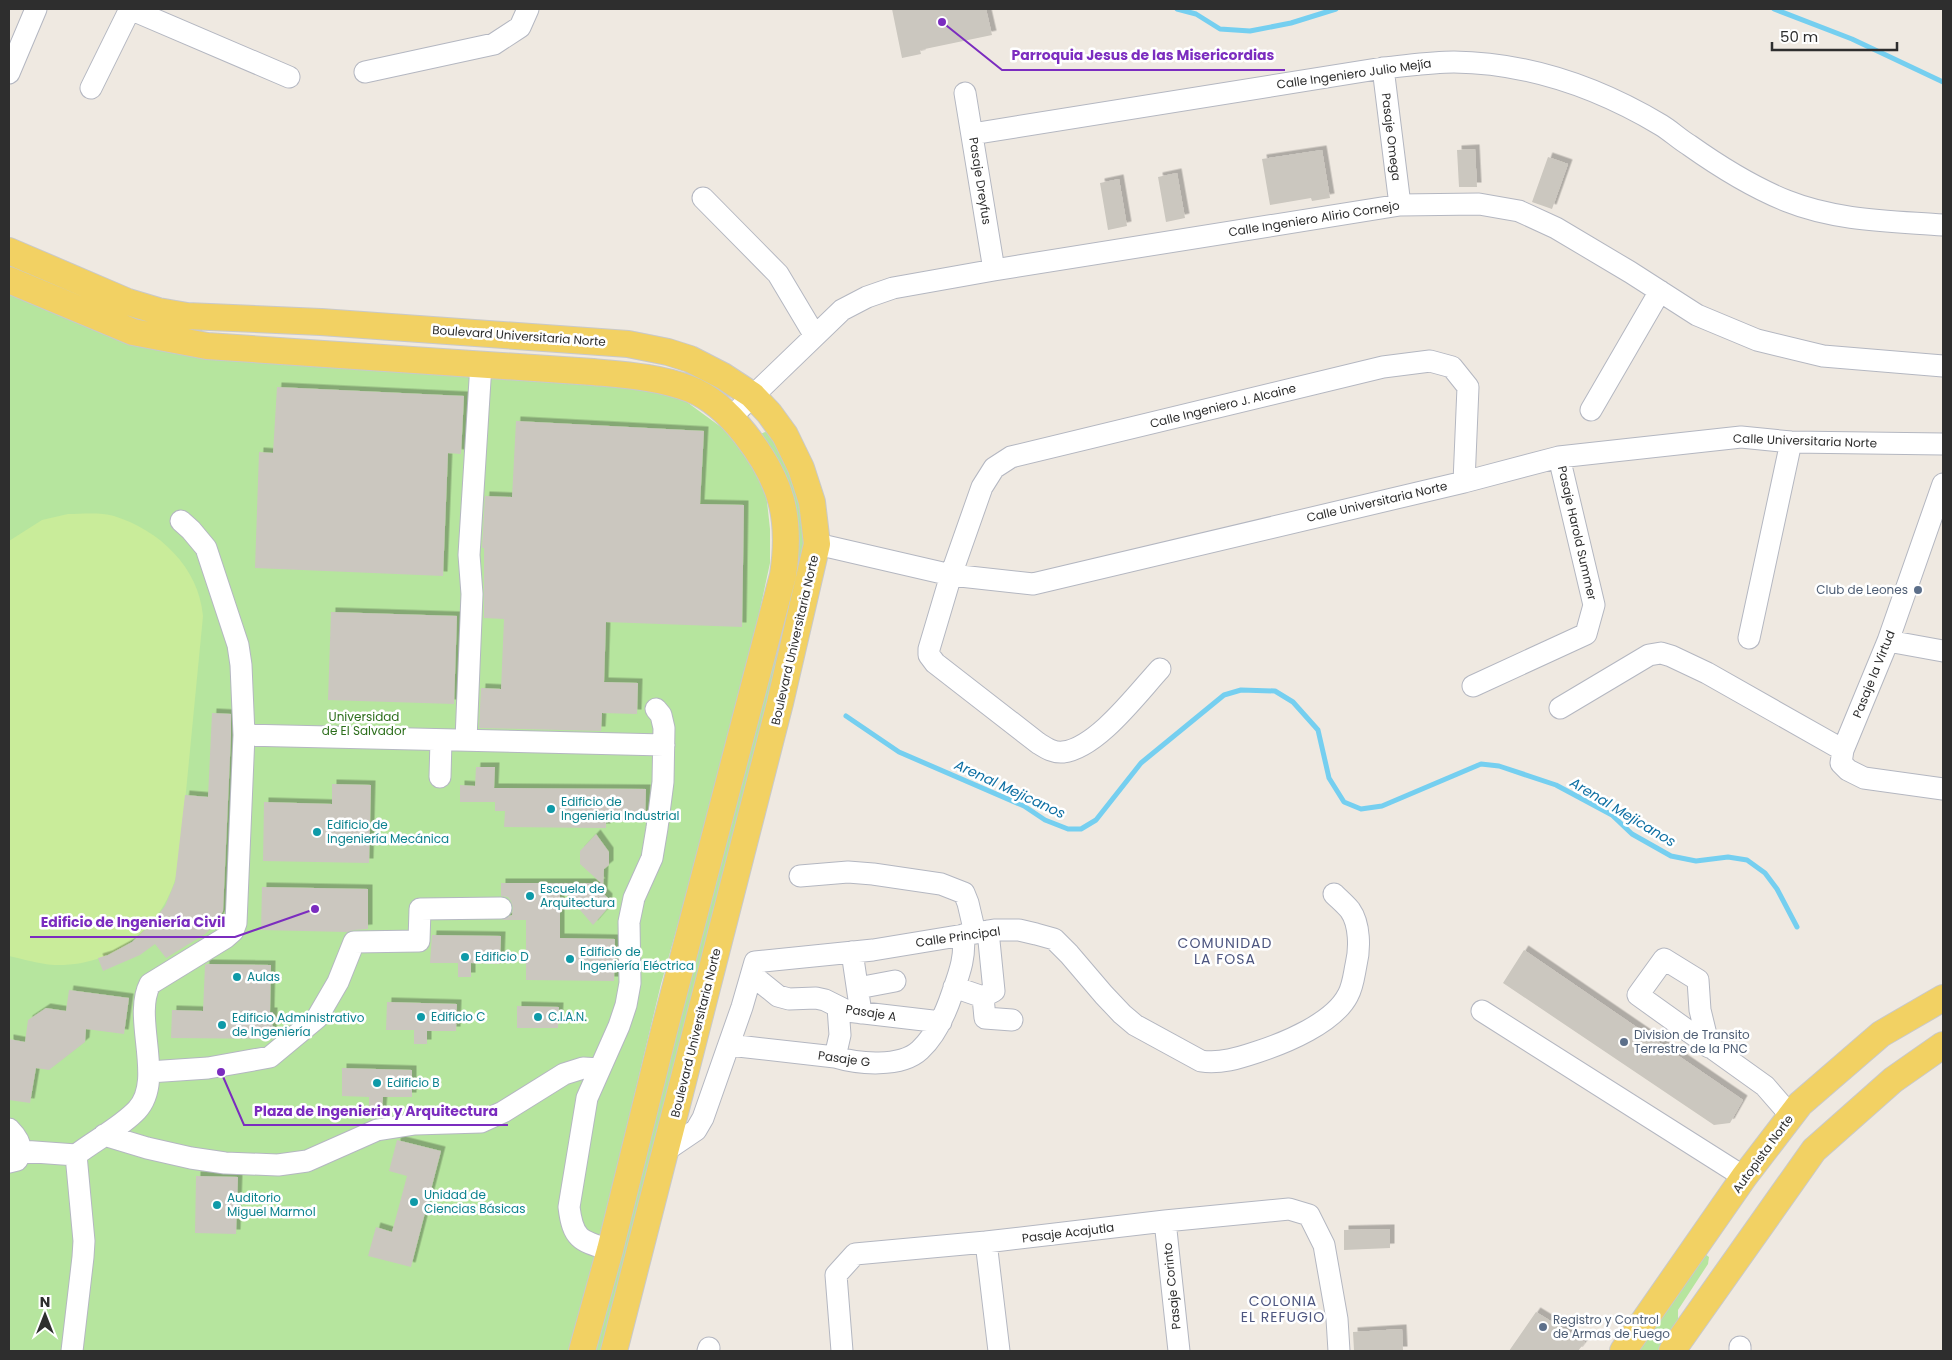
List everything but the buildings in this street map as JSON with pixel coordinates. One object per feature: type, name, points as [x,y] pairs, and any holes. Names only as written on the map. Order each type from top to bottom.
[{"type":"main road","name":"Boulevard Universitaria Norte","points":[[9,251],[128,302],[158,311],[187,316],[321,322],[628,344],[668,352],[690,359],[723,376],[752,395],[769,413],[784,435],[801,468],[812,502],[817,544],[780,703],[614,1351]]},
{"type":"main road","name":"Boulevard Universitaria Norte","points":[[9,280],[124,329],[184,343],[610,373],[656,379],[677,384],[702,394],[731,417],[755,448],[774,479],[785,518],[787,552],[779,594],[664,1031],[610,1250],[582,1351]]},
{"type":"main road","name":"Autopista Norte","points":[[1623,1351],[1742,1180],[1800,1104],[1881,1034],[1943,998]]},
{"type":"main road","points":[[1672,1351],[1814,1150],[1892,1080],[1943,1045]]},
{"type":"main road","points":[[1742,1180],[1735,1202],[1737,1209],[1742,1213],[1758,1215],[1774,1207]]},
{"type":"main road","points":[[1690,1327],[1686,1320],[1689,1305],[1720,1256],[1717,1247],[1709,1244],[1693,1253]]},
{"type":"street","points":[[9,73],[36,9]]},
{"type":"street","points":[[91,88],[130,9],[289,77]]},
{"type":"street","points":[[365,72],[494,44],[520,27],[528,9]]},
{"type":"street","name":"Calle Ingeniero Julio Mejía","points":[[972,134],[1383,68],[1455,62],[1516,68],[1539,73],[1590,89],[1617,100],[1663,126],[1687,144],[1758,189],[1788,202],[1828,214],[1943,225]]},
{"type":"street","name":"Pasaje Omega","points":[[1383,68],[1400,205]]},
{"type":"street","name":"Pasaje Dreyfus","points":[[965,92],[994,270]]},
{"type":"street","points":[[703,198],[778,274],[814,336]]},
{"type":"street","name":"Calle Ingeniero Alirio Cornejo","points":[[731,417],[842,310],[867,297],[894,288],[994,270],[1400,205],[1479,204],[1519,211],[1556,228],[1660,290],[1697,315],[1757,340],[1823,356],[1943,366]]},
{"type":"street","points":[[1591,410],[1660,290]]},
{"type":"street","name":"Calle Ingeniero J. Alcaine","points":[[1160,669],[1098,736],[1079,748],[1062,752],[1052,751],[1038,743],[935,663],[929,655],[929,649],[951,575],[982,487],[994,468],[1011,457],[1383,367],[1430,361],[1452,367],[1468,387],[1464,482]]},
{"type":"street","points":[[466,740],[472,594],[469,555],[481,364]]},
{"type":"street","name":"Calle Universitaria Norte","points":[[817,544],[951,575],[1033,584],[1464,482],[1559,457],[1741,437],[1791,442],[1943,444]]},
{"type":"street","points":[[1749,638],[1791,442]]},
{"type":"street","name":"Pasaje Harold Summer","points":[[1473,686],[1586,634],[1594,605],[1559,457]]},
{"type":"street","name":"Pasaje la Virtud","points":[[1843,750],[1888,641],[1943,484]]},
{"type":"street","points":[[9,1129],[19,1141],[15,1157],[76,1155],[138,1109],[145,1096],[149,1072],[144,1001],[150,984],[225,938],[233,931],[236,923],[244,735],[241,665],[238,645],[206,548],[181,521]]},
{"type":"street","points":[[1888,641],[1943,651]]},
{"type":"street","points":[[1560,708],[1649,655],[1661,653],[1707,673],[1843,750],[1842,764],[1848,770],[1864,778],[1943,789]]},
{"type":"street","points":[[610,1250],[588,1244],[577,1236],[571,1224],[569,1207],[587,1098],[619,1026],[630,983],[629,922],[634,898],[652,858],[658,828],[663,782],[664,728],[661,715],[656,709]]},
{"type":"street","points":[[244,735],[664,745]]},
{"type":"street","points":[[440,777],[441,740]]},
{"type":"street","points":[[800,876],[848,872],[940,884],[964,893],[994,991],[983,997],[954,988]]},
{"type":"street","name":"Calle Principal","points":[[665,1151],[696,1130],[700,1124],[729,1045],[755,962],[852,952],[975,933],[1019,930],[1054,938],[1122,1014],[1201,1061],[1209,1062],[1237,1058],[1281,1045],[1332,1014],[1348,996],[1358,956],[1357,926],[1351,911],[1334,894]]},
{"type":"street","points":[[149,1072],[208,1068],[270,1057],[317,1018],[338,982],[354,942],[419,941],[420,909],[501,908]]},
{"type":"street","name":"Pasaje G","points":[[729,1045],[835,1057],[874,1064],[910,1057],[920,1051],[938,1029],[962,966],[964,946],[975,933]]},
{"type":"street","points":[[852,952],[861,1013]]},
{"type":"street","name":"Pasaje A","points":[[752,975],[778,996],[789,999],[825,1000],[847,1011],[941,1022]]},
{"type":"street","points":[[858,988],[895,981]]},
{"type":"street","points":[[983,997],[985,1018],[1012,1020]]},
{"type":"street","points":[[835,1057],[840,1035],[838,1007]]},
{"type":"street","points":[[1482,1011],[1742,1180]]},
{"type":"street","points":[[1709,1048],[1766,1086],[1791,1116]]},
{"type":"street","points":[[104,1135],[190,1158],[225,1163],[278,1165],[307,1161],[377,1130],[416,1124],[481,1122],[503,1112],[564,1074],[583,1068],[600,1069]]},
{"type":"street","points":[[72,1351],[84,1256],[76,1155]]},
{"type":"street","name":"Pasaje Acajutla","points":[[842,1351],[836,1274],[855,1254],[986,1242],[1289,1209],[1309,1215],[1324,1245],[1337,1319],[1339,1351]]},
{"type":"street","name":"Pasaje Corinto","points":[[1165,1221],[1179,1351]]},
{"type":"street","points":[[986,1242],[999,1351]]},
{"type":"green space","name":"Universidad de El Salvador","points":[[9,292],[100,332],[602,382],[680,397],[736,438],[766,492],[770,529],[770,563],[755,633],[695,865],[661,984],[605,1218],[569,1351],[9,1351]]},
{"type":"green space","points":[[769,433],[800,492],[807,543],[605,1351],[591,1351],[790,576],[760,434]]},
{"type":"green space","points":[[68,514],[114,516],[131,522],[161,541],[174,553],[194,582],[200,598],[203,616],[179,864],[173,886],[164,905],[151,923],[136,938],[118,950],[77,964],[54,965],[9,956],[9,541],[42,520]]},
{"type":"green space","points":[[1705,1254],[1709,1257],[1708,1264],[1678,1310],[1678,1322],[1658,1351],[1633,1351]]},
{"type":"waterway","points":[[1177,9],[1196,14],[1220,29],[1250,31],[1291,23],[1336,9]]},
{"type":"waterway","points":[[1774,9],[1852,39],[1943,82]]},
{"type":"waterway","name":"Arenal Mejicanos","points":[[846,716],[899,752],[1024,806],[1045,820],[1068,829],[1081,829],[1096,820],[1141,763],[1224,695],[1241,690],[1275,691],[1293,702],[1318,730],[1329,778],[1344,802],[1361,809],[1382,806],[1481,764],[1499,766],[1556,785],[1612,815],[1632,834],[1671,856],[1696,861],[1728,857],[1747,860],[1765,873],[1777,889],[1797,927]]},
{"type":"place","name":"Parroquia Jesus de las Misericordias","points":[[942,22]]},
{"type":"place","name":"Club de Leones","points":[[1918,590]]},
{"type":"place","name":"Edificio de Ingenieria Industrial","points":[[551,809]]},
{"type":"place","name":"Edificio de Ingeniería Mecánica","points":[[317,832]]},
{"type":"place","name":"Escuela de Arquitectura","points":[[530,896]]},
{"type":"place","name":"Edificio de Ingeniería Civil","points":[[315,909]]},
{"type":"place","name":"Edificio D","points":[[465,957]]},
{"type":"place","name":"Edificio de Ingeniería Eléctrica","points":[[570,959]]},
{"type":"place","name":"Aulas","points":[[237,977]]},
{"type":"place","name":"Edificio C","points":[[421,1017]]},
{"type":"place","name":"C.I.A.N.","points":[[538,1017]]},
{"type":"place","name":"Edificio Administrativo de Ingeniería","points":[[222,1025]]},
{"type":"place","name":"Division de Transito Terrestre de la PNC","points":[[1624,1042]]},
{"type":"place","name":"Plaza de Ingenieria y Arquitectura","points":[[221,1072]]},
{"type":"place","name":"Edificio B","points":[[377,1083]]},
{"type":"place","name":"Unidad de Ciencias Básicas","points":[[414,1202]]},
{"type":"place","name":"Auditorio Miguel Marmol","points":[[217,1205]]},
{"type":"place","name":"Registro y Control de Armas de Fuego","points":[[1543,1327]]},
{"type":"district","name":"COMUNIDAD LA FOSA","points":[[1225,952]]},
{"type":"district","name":"COLONIA EL REFUGIO","points":[[1283,1309]]}]
